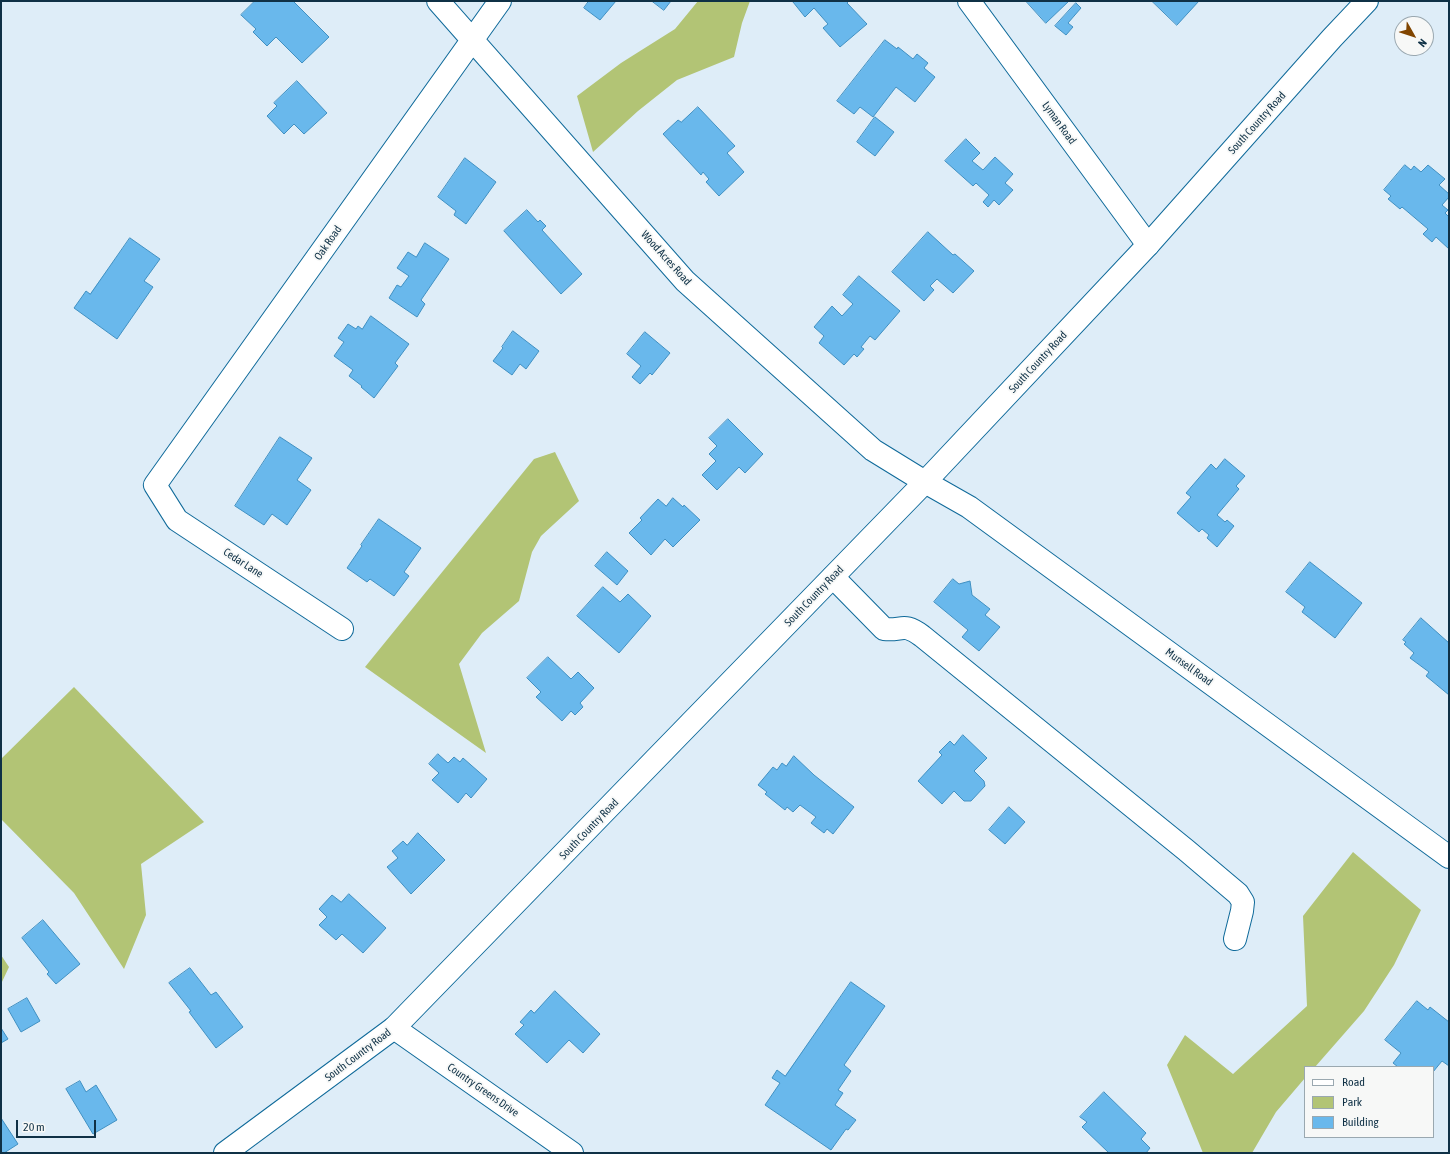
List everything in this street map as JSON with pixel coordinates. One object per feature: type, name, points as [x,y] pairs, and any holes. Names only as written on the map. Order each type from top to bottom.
[{"type":"street","name":"Wood Acres Road","points":[[438,1],[685,281],[754,345],[873,450],[925,482]]},
{"type":"street","name":"Oak Road","points":[[155,485],[500,1]]},
{"type":"street","name":"Lyman Road","points":[[969,1],[1148,245]]},
{"type":"street","name":"South Country Road","points":[[225,1153],[394,1028],[925,482],[1148,245],[1332,38],[1367,1]]},
{"type":"street","name":"Munsell Road","points":[[925,482],[970,507],[1449,857]]},
{"type":"street","name":"Cedar Lane","points":[[155,485],[177,520],[342,628]]},
{"type":"street","points":[[833,577],[884,629],[903,627],[909,628],[922,636],[1238,894],[1243,902],[1235,939]]},
{"type":"street","name":"Country Greens Drive","points":[[394,1028],[572,1153]]},
{"type":"green space","points":[[698,1],[750,1],[742,23],[734,57],[677,80],[638,111],[593,152],[577,96],[621,63],[675,29]]},
{"type":"green space","points":[[555,452],[579,501],[541,536],[532,552],[519,601],[482,633],[459,664],[486,753],[365,667],[534,459]]},
{"type":"green space","points":[[74,687],[204,822],[141,864],[146,915],[124,969],[74,893],[1,819],[1,759]]},
{"type":"green space","points":[[1353,852],[1421,910],[1394,965],[1364,1011],[1316,1066],[1304,1066],[1304,1079],[1276,1112],[1252,1153],[1203,1153],[1167,1065],[1185,1035],[1233,1074],[1307,1006],[1303,916]]},
{"type":"green space","points":[[1,955],[9,967],[1,984]]},
{"type":"building","points":[[255,1],[293,1],[329,37],[302,63],[276,37],[267,46],[253,32],[256,29],[241,15]]},
{"type":"building","points":[[589,1],[616,1],[600,20],[584,8]]},
{"type":"building","points":[[652,1],[671,1],[664,10]]},
{"type":"building","points":[[849,1],[847,3],[867,24],[840,47],[823,28],[828,24],[814,8],[805,17],[793,2]]},
{"type":"building","points":[[1026,1],[1069,1],[1046,23]]},
{"type":"building","points":[[1152,1],[1199,1],[1177,25]]},
{"type":"building","points":[[1076,3],[1081,8],[1068,23],[1073,27],[1066,35],[1055,26]]},
{"type":"building","points":[[885,40],[897,49],[898,47],[913,59],[917,54],[928,63],[924,68],[935,77],[915,102],[896,87],[873,117],[860,107],[854,114],[837,101]]},
{"type":"building","points":[[297,81],[327,113],[304,134],[294,124],[284,134],[267,116],[277,106],[274,103]]},
{"type":"building","points":[[698,107],[735,146],[727,153],[744,172],[719,196],[706,182],[709,179],[703,172],[701,175],[663,134],[678,120],[681,122]]},
{"type":"building","points":[[875,117],[894,132],[875,156],[857,142]]},
{"type":"building","points":[[966,139],[980,153],[972,161],[983,170],[995,157],[1013,174],[1005,183],[1013,190],[999,205],[994,200],[988,207],[983,202],[989,195],[976,183],[973,186],[945,161]]},
{"type":"building","points":[[465,158],[496,182],[466,224],[454,215],[456,211],[438,197]]},
{"type":"building","points":[[1405,165],[1411,170],[1414,166],[1421,172],[1428,165],[1445,179],[1439,185],[1449,194],[1449,197],[1442,205],[1448,210],[1445,213],[1449,217],[1449,249],[1436,237],[1432,242],[1423,234],[1428,229],[1402,207],[1400,209],[1388,199],[1391,196],[1384,190]]},
{"type":"building","points":[[527,210],[538,222],[540,220],[546,226],[542,230],[582,274],[561,294],[504,231]]},
{"type":"building","points":[[928,232],[953,255],[955,254],[974,271],[953,293],[937,279],[930,286],[934,290],[924,301],[892,272]]},
{"type":"building","points":[[130,238],[160,259],[144,281],[153,287],[117,339],[74,308],[86,291],[90,294]]},
{"type":"building","points":[[425,243],[449,259],[421,300],[425,304],[417,317],[389,298],[397,285],[401,287],[409,276],[397,268],[408,252],[416,257]]},
{"type":"building","points":[[859,276],[900,311],[875,340],[870,336],[861,347],[864,349],[857,357],[854,354],[844,365],[819,343],[824,336],[814,327],[832,306],[842,316],[853,304],[843,295]]},
{"type":"building","points":[[371,316],[409,344],[395,363],[398,366],[374,398],[349,376],[353,370],[334,356],[344,342],[338,338],[348,324],[356,329],[358,326],[362,329]]},
{"type":"building","points":[[513,331],[539,351],[526,369],[520,364],[512,375],[493,361]]},
{"type":"building","points":[[645,332],[670,353],[652,375],[650,373],[640,384],[632,377],[641,366],[627,354]]},
{"type":"building","points":[[728,419],[763,454],[745,473],[739,467],[717,490],[702,475],[716,461],[709,454],[717,446],[709,438]]},
{"type":"building","points":[[280,437],[312,458],[297,480],[311,490],[287,525],[272,514],[264,525],[235,506]]},
{"type":"building","points":[[1225,459],[1245,476],[1236,486],[1239,489],[1217,515],[1225,522],[1227,520],[1234,526],[1217,547],[1207,538],[1209,535],[1202,529],[1199,532],[1177,513],[1191,497],[1186,493],[1211,464],[1216,469]]},
{"type":"building","points":[[673,498],[683,507],[684,505],[700,520],[673,547],[665,539],[651,555],[629,533],[642,520],[640,518],[658,499],[666,506]]},
{"type":"building","points":[[379,519],[421,548],[404,572],[409,576],[394,596],[370,579],[367,582],[347,568]]},
{"type":"building","points":[[607,552],[628,571],[617,585],[595,566]]},
{"type":"building","points":[[1310,562],[1362,603],[1335,638],[1302,612],[1305,607],[1286,592]]},
{"type":"building","points":[[953,579],[959,584],[970,581],[972,595],[990,609],[985,615],[1000,627],[979,651],[962,637],[968,630],[934,602]]},
{"type":"building","points":[[603,587],[620,602],[628,594],[651,616],[619,653],[577,616]]},
{"type":"building","points":[[1421,618],[1449,643],[1449,695],[1426,676],[1429,672],[1410,658],[1414,653],[1404,644],[1406,642],[1403,640]]},
{"type":"building","points":[[548,657],[571,679],[578,672],[594,688],[580,703],[583,707],[575,715],[571,711],[562,721],[536,697],[541,692],[527,678]]},
{"type":"building","points":[[963,735],[987,758],[974,771],[984,781],[985,786],[971,801],[964,801],[954,791],[942,804],[918,781],[942,755],[939,752],[950,741],[954,745]]},
{"type":"building","points":[[438,754],[448,763],[454,757],[460,762],[463,758],[487,779],[471,798],[466,793],[458,803],[432,780],[439,773],[429,764]]},
{"type":"building","points":[[794,756],[814,775],[854,807],[833,834],[827,829],[824,833],[811,823],[816,817],[800,805],[793,812],[787,807],[785,810],[765,794],[767,792],[758,785],[773,767],[777,770],[782,763],[786,766]]},
{"type":"building","points":[[1009,807],[1025,822],[1005,844],[989,830]]},
{"type":"building","points":[[418,833],[445,860],[411,894],[387,867],[398,858],[392,851],[403,841],[407,845]]},
{"type":"building","points":[[349,894],[386,928],[363,953],[342,934],[336,940],[319,925],[327,917],[319,909],[332,895],[341,902]]},
{"type":"building","points":[[43,920],[80,964],[56,984],[47,974],[49,972],[22,938]]},
{"type":"building","points":[[190,968],[211,995],[216,992],[243,1027],[216,1048],[189,1012],[191,1011],[169,983]]},
{"type":"building","points":[[851,982],[885,1006],[844,1065],[851,1071],[838,1090],[843,1093],[835,1105],[856,1120],[848,1130],[846,1129],[831,1150],[765,1105],[780,1083],[772,1078],[777,1070],[785,1076]]},
{"type":"building","points":[[555,991],[600,1034],[583,1053],[569,1040],[547,1063],[515,1034],[524,1025],[520,1022],[531,1010],[534,1013]]},
{"type":"building","points":[[27,998],[40,1021],[21,1032],[8,1009]]},
{"type":"building","points":[[1417,1001],[1428,1010],[1430,1007],[1449,1022],[1449,1066],[1442,1061],[1434,1071],[1434,1066],[1397,1066],[1393,1063],[1401,1053],[1385,1040]]},
{"type":"building","points":[[1,1028],[8,1039],[1,1043]]},
{"type":"building","points":[[80,1081],[86,1092],[96,1085],[117,1120],[93,1134],[66,1089]]},
{"type":"building","points":[[1104,1092],[1146,1133],[1141,1139],[1150,1148],[1146,1153],[1109,1153],[1082,1127],[1087,1122],[1080,1117]]},
{"type":"building","points":[[1,1118],[18,1144],[4,1153],[1,1153]]}]
